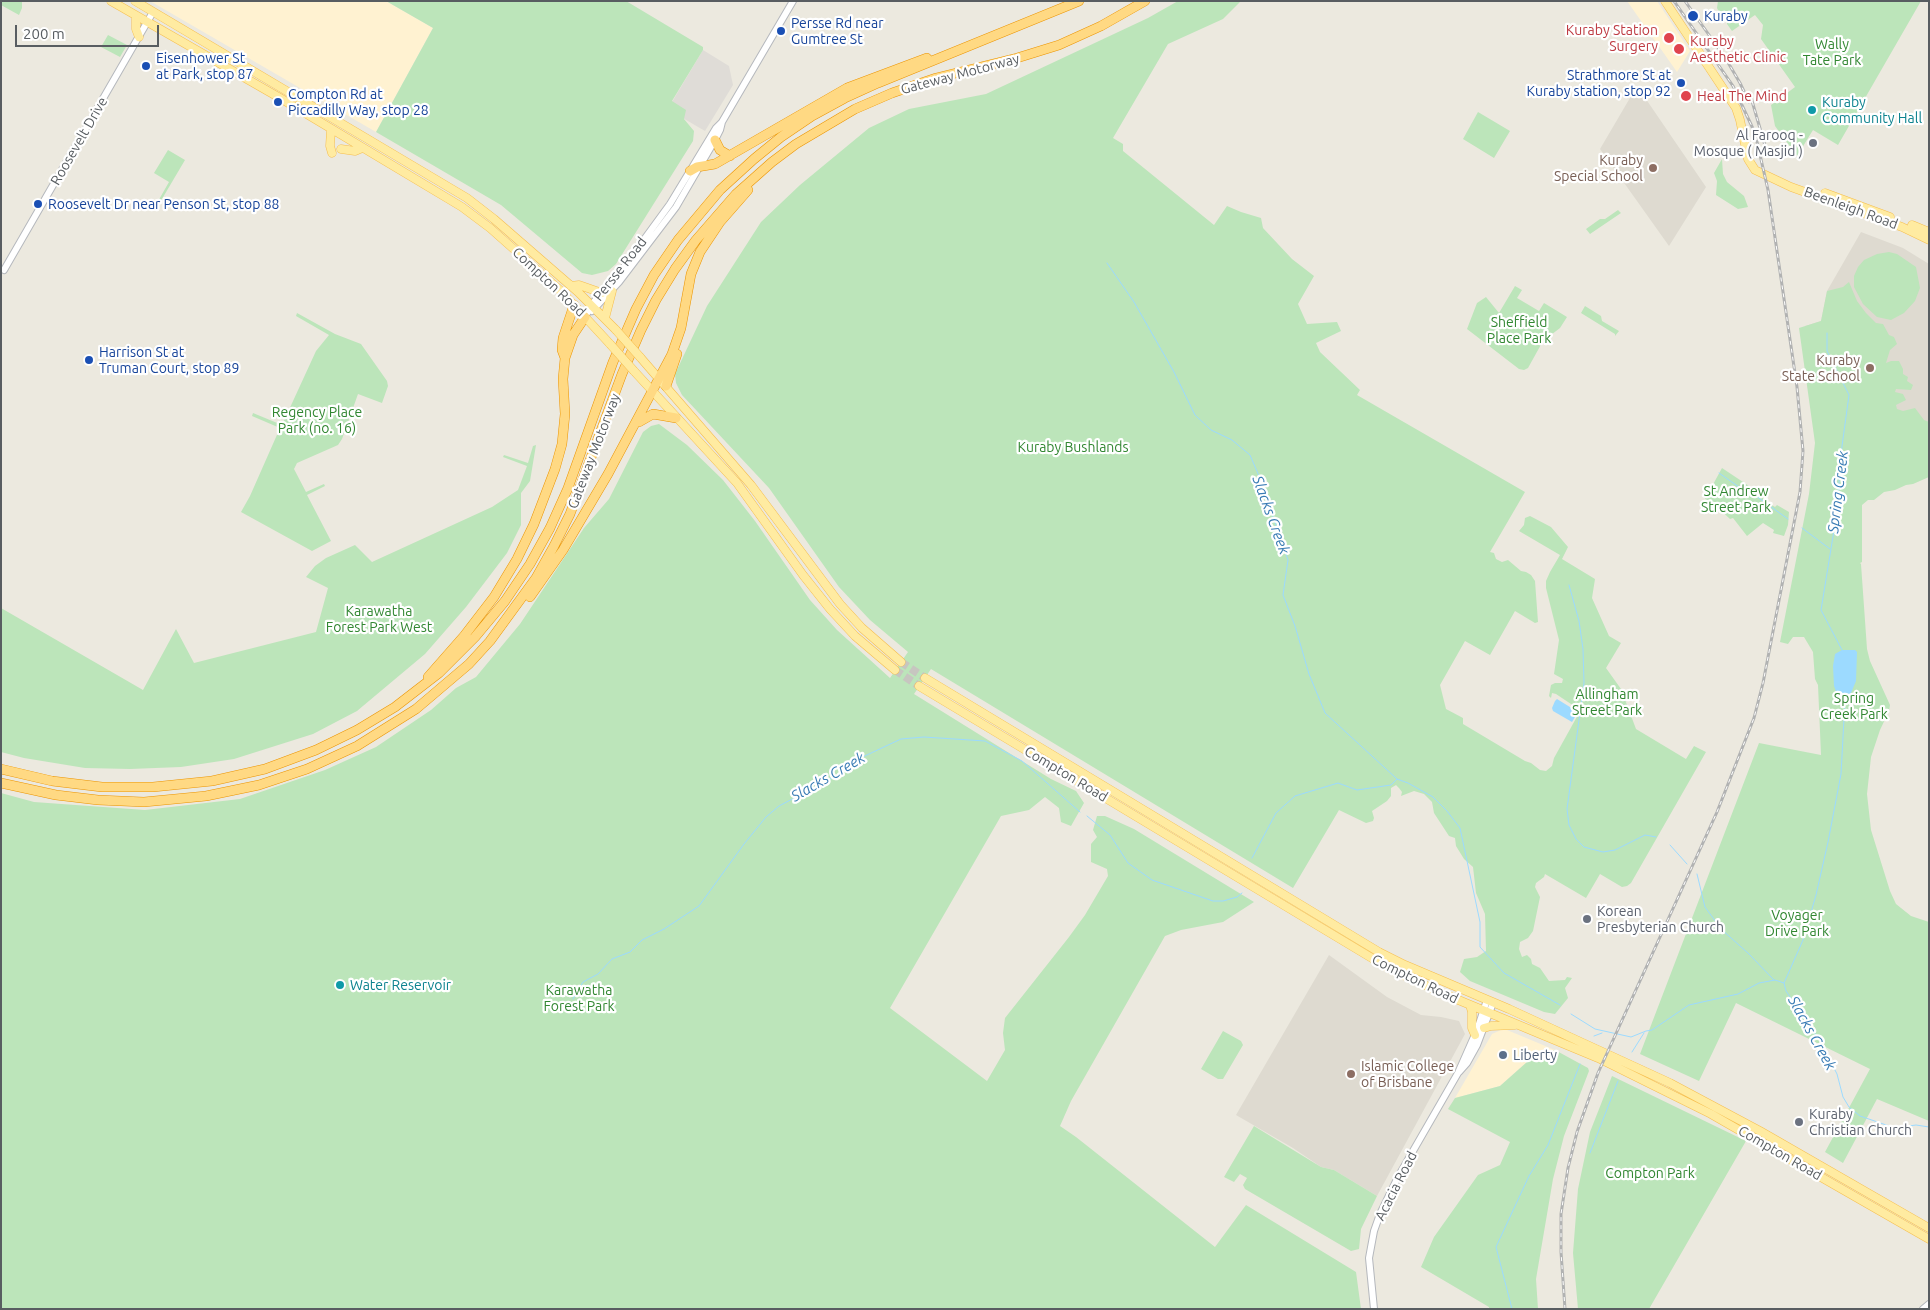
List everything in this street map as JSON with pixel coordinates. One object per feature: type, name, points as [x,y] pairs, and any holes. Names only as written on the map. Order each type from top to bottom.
[{"type":"highway","name":"Gateway Motorway","points":[[1,769],[52,781],[102,787],[153,787],[212,781],[265,769],[329,744],[370,723],[425,684],[453,660],[490,621],[530,564],[550,528],[568,488],[613,362],[636,309],[665,258],[710,201],[766,149],[828,107],[862,90],[1080,1]]},
{"type":"highway","name":"Gateway Motorway","points":[[1,783],[77,798],[135,802],[206,796],[259,785],[307,769],[377,734],[431,697],[468,664],[490,641],[536,578],[562,532],[581,488],[641,330],[684,255],[736,194],[772,162],[822,128],[855,109],[884,96],[936,78],[1017,58],[1059,45],[1101,26],[1145,1]]},
{"type":"highway","points":[[690,171],[700,167],[712,166],[848,88],[887,71],[976,40],[993,36]]},
{"type":"highway","points":[[715,140],[720,150],[730,156]]},
{"type":"highway","points":[[490,641],[497,637],[508,624],[547,573],[590,505],[637,423],[675,347],[682,323],[691,274],[700,252],[720,222],[768,171],[772,162]]},
{"type":"highway","points":[[565,358],[562,344],[574,305]]},
{"type":"highway","points":[[425,684],[429,674],[479,618],[511,571],[534,524],[560,454],[565,414],[563,379],[565,358],[573,334],[585,317]]},
{"type":"highway","points":[[666,386],[677,354],[675,347]]},
{"type":"highway","points":[[637,423],[653,414],[676,418]]},
{"type":"main road","name":"Compton Road","points":[[111,1],[258,85],[443,195],[472,214],[501,238],[574,305],[676,418],[727,470],[744,490],[803,575],[830,609],[862,642],[896,670]]},
{"type":"main road","name":"Compton Road","points":[[135,1],[457,191],[494,219],[594,306],[762,497],[840,604],[862,628],[901,662]]},
{"type":"main road","name":"Beenleigh Road","points":[[1665,1],[1736,108],[1750,164],[1754,170],[1791,186],[1896,224],[1929,240]]},
{"type":"main road","points":[[136,16],[136,30],[139,37]]},
{"type":"main road","points":[[331,130],[330,146],[332,153]]},
{"type":"main road","points":[[341,149],[355,151],[362,148]]},
{"type":"main road","name":"Beenleigh Road","points":[[1772,177],[1816,190],[1929,232]]},
{"type":"main road","points":[[571,286],[579,285],[602,293]]},
{"type":"main road","points":[[605,318],[612,291]]},
{"type":"main road","name":"Compton Road","points":[[925,678],[1379,952],[1687,1091],[1760,1130],[1929,1228]]},
{"type":"main road","name":"Compton Road","points":[[919,686],[1379,963],[1421,985],[1606,1062],[1696,1106],[1808,1168],[1929,1239]]},
{"type":"main road","points":[[1470,1005],[1472,1028],[1475,1035]]},
{"type":"main road","points":[[1484,1028],[1517,1024]]},
{"type":"main road","points":[[1687,1091],[1686,1096],[1696,1106]]},
{"type":"street","name":"Persse Road","points":[[585,317],[670,204],[716,128],[722,122],[793,1]]},
{"type":"street","name":"Roosevelt Drive","points":[[4,270],[153,12]]},
{"type":"street","name":"Persse Road","points":[[594,306],[612,291],[676,207],[715,140],[722,122]]},
{"type":"street","name":"Acacia Road","points":[[1374,1309],[1369,1258],[1374,1231],[1380,1214],[1398,1177],[1458,1073],[1490,1001]]},
{"type":"street","name":"Acacia Road","points":[[1458,1073],[1472,1056],[1484,1028],[1486,1012]]},
{"type":"street","points":[[1923,1309],[1929,1304]]},
{"type":"shaded area","points":[[150,1],[386,1],[433,28],[376,132]]},
{"type":"shaded area","points":[[1627,1],[1657,1],[1690,51],[1677,72]]},
{"type":"shaded area","points":[[703,50],[729,66],[733,85],[705,131],[681,117],[672,102]]},
{"type":"shaded area","name":"Kuraby Special School","points":[[1637,86],[1706,187],[1669,246],[1600,149]]},
{"type":"shaded area","name":"Kuraby State School","points":[[1861,232],[1903,248],[1929,264],[1929,423],[1890,410],[1805,326],[1821,321],[1827,291]]},
{"type":"shaded area","name":"Islamic College of Brisbane","points":[[1329,955],[1387,997],[1421,1015],[1459,1021],[1465,1034],[1377,1196],[1334,1170],[1321,1167],[1293,1148],[1236,1115]]},
{"type":"shaded area","points":[[1501,1030],[1507,1030],[1555,1050],[1527,1062],[1500,1086],[1455,1098],[1492,1034]]},
{"type":"green space","points":[[1,1],[22,1],[19,15],[1,5]]},
{"type":"green space","points":[[386,1],[626,1],[703,47],[672,101],[686,110],[684,119],[694,131],[693,141],[616,264],[608,271],[592,275],[582,273],[501,205],[376,132],[433,28]]},
{"type":"green space","points":[[1178,1],[1241,1],[1223,19],[1168,44],[1113,138],[1123,144],[1123,151],[1214,225],[1227,206],[1261,218],[1263,228],[1292,259],[1314,276],[1298,304],[1307,324],[1337,322],[1341,331],[1316,343],[1320,352],[1360,390],[1357,395],[1525,492],[1490,552],[1494,553],[1496,559],[1502,562],[1508,560],[1521,571],[1531,575],[1535,581],[1538,622],[1535,623],[1515,611],[1490,655],[1465,641],[1440,685],[1446,709],[1463,718],[1463,724],[1540,770],[1546,771],[1552,766],[1554,758],[1579,713],[1571,704],[1556,694],[1552,693],[1551,698],[1549,696],[1551,685],[1562,683],[1563,679],[1554,674],[1559,640],[1546,588],[1546,581],[1560,555],[1519,531],[1524,525],[1525,518],[1530,516],[1551,527],[1568,547],[1562,559],[1595,579],[1592,598],[1609,636],[1621,643],[1606,668],[1621,689],[1636,729],[1686,759],[1694,746],[1706,752],[1631,883],[1622,887],[1600,874],[1586,898],[1545,874],[1536,883],[1535,887],[1540,897],[1533,931],[1528,938],[1520,942],[1519,949],[1522,957],[1527,955],[1531,959],[1532,964],[1540,968],[1549,981],[1565,980],[1567,977],[1572,978],[1565,988],[1568,998],[1555,1014],[1544,1012],[1470,981],[1460,972],[1464,959],[1477,957],[1486,951],[1485,914],[1476,893],[1473,867],[1464,859],[1456,846],[1455,838],[1449,836],[1434,813],[1432,802],[1424,794],[1414,791],[1401,796],[1402,792],[1396,785],[1391,788],[1391,796],[1387,801],[1372,811],[1373,821],[1366,823],[1339,810],[1293,888],[931,669],[914,694],[1051,779],[1076,791],[1084,803],[1071,826],[1061,822],[1059,808],[1045,797],[1029,810],[1001,816],[890,1008],[987,1081],[1005,1050],[1003,1033],[1005,1018],[1085,915],[1108,876],[1107,869],[1091,862],[1091,844],[1097,837],[1093,830],[1097,816],[1105,816],[1134,829],[1254,902],[1223,922],[1181,930],[1165,936],[1071,1101],[1060,1126],[1215,1247],[1246,1205],[1356,1272],[1361,1309],[1,1309],[1,793],[34,802],[145,810],[240,799],[325,770],[376,747],[431,710],[456,688],[476,677],[520,624],[584,528],[609,499],[643,432],[651,426],[659,424],[687,445],[723,480],[755,521],[810,600],[837,630],[890,678],[908,652],[870,620],[839,587],[769,488],[682,395],[676,383],[675,374],[707,306],[761,222],[800,185],[869,128],[909,109],[986,94],[1148,18]]},
{"type":"green space","name":"Wally Tate Park","points":[[1718,1],[1921,1],[1838,145],[1813,130],[1797,156],[1775,126],[1771,105],[1795,87],[1761,39],[1763,25],[1755,15],[1732,31],[1727,24],[1727,18],[1717,8]]},
{"type":"green space","points":[[108,35],[127,45],[120,57],[101,47]]},
{"type":"green space","points":[[1478,112],[1510,131],[1494,158],[1463,139]]},
{"type":"green space","points":[[168,150],[185,160],[159,204],[157,203],[169,182],[154,173]]},
{"type":"green space","points":[[1722,159],[1723,174],[1727,182],[1744,196],[1748,207],[1738,209],[1716,195],[1717,181],[1714,173]]},
{"type":"green space","points":[[1618,210],[1621,213],[1590,234],[1586,229],[1600,219],[1605,219]]},
{"type":"green space","points":[[1889,252],[1897,254],[1916,267],[1920,288],[1915,301],[1904,313],[1891,320],[1877,317],[1863,304],[1854,287],[1854,276],[1864,260],[1877,254]]},
{"type":"green space","name":"Voyager Drive Park","points":[[1849,282],[1857,301],[1866,313],[1876,323],[1883,324],[1889,335],[1894,337],[1897,344],[1890,350],[1886,363],[1899,361],[1903,374],[1908,377],[1907,381],[1913,385],[1911,390],[1896,389],[1895,392],[1903,394],[1906,400],[1896,405],[1897,409],[1903,411],[1915,408],[1924,420],[1929,422],[1929,477],[1895,490],[1884,492],[1874,500],[1868,500],[1862,505],[1862,562],[1860,563],[1867,649],[1870,661],[1890,705],[1871,757],[1867,794],[1871,830],[1890,891],[1896,904],[1911,916],[1929,922],[1929,1121],[1877,1099],[1843,1163],[1825,1152],[1870,1069],[1736,1003],[1699,1081],[1640,1054],[1759,743],[1821,755],[1818,685],[1815,679],[1813,652],[1804,637],[1793,637],[1788,644],[1780,642],[1809,494],[1815,443],[1799,328],[1821,321],[1827,291],[1843,287]]},
{"type":"green space","name":"Sheffield Place Park","points":[[1515,286],[1522,290],[1517,298],[1539,311],[1544,303],[1567,317],[1560,328],[1543,341],[1528,368],[1524,370],[1519,369],[1467,329],[1477,303],[1486,297],[1499,313]]},
{"type":"green space","points":[[1585,306],[1601,316],[1602,321],[1619,331],[1615,336],[1615,334],[1581,313]]},
{"type":"green space","name":"Regency Place Park (no. 16)","points":[[297,313],[335,334],[361,344],[387,381],[388,386],[382,403],[358,394],[342,439],[338,445],[297,463],[294,469],[306,492],[324,484],[325,486],[307,495],[331,541],[312,551],[241,512],[280,428],[252,416],[253,413],[282,425],[316,351],[329,335],[296,316]]},
{"type":"green space","name":"Karawatha Forest Park West","points":[[536,445],[530,481],[521,493],[521,525],[507,553],[466,607],[425,654],[357,711],[313,734],[234,759],[181,767],[85,768],[24,758],[1,752],[1,608],[143,690],[176,629],[194,663],[316,632],[328,588],[306,577],[315,566],[326,558],[355,545],[372,562],[492,507],[518,490],[527,466],[503,457],[504,455],[528,463],[533,446]]},
{"type":"green space","name":"St Andrew Street Park","points":[[1722,468],[1764,496],[1763,499],[1775,507],[1777,505],[1789,512],[1788,525],[1784,536],[1773,533],[1774,530],[1763,523],[1747,536],[1733,518],[1730,519],[1713,503],[1705,499]]},
{"type":"green space","points":[[1223,1031],[1241,1041],[1243,1045],[1223,1079],[1218,1079],[1201,1069]]},
{"type":"green space","points":[[1555,1050],[1588,1068],[1589,1071],[1564,1136],[1553,1179],[1536,1279],[1538,1309],[1489,1309],[1489,1307],[1421,1267],[1434,1237],[1478,1175],[1500,1165],[1510,1142],[1448,1109],[1455,1098],[1500,1086],[1527,1062]]},
{"type":"green space","name":"Compton Park","points":[[1612,1076],[1746,1141],[1649,1309],[1578,1309],[1573,1253],[1578,1189],[1590,1132]]},
{"type":"green space","points":[[1254,1126],[1321,1167],[1334,1170],[1377,1196],[1361,1229],[1359,1249],[1351,1251],[1245,1189],[1243,1185],[1247,1178],[1240,1174],[1234,1182],[1224,1177]]},
{"type":"water","points":[[1842,650],[1855,650],[1857,652],[1856,681],[1851,693],[1845,700],[1837,694],[1834,686],[1833,666],[1835,654]]},
{"type":"water","points":[[1557,699],[1578,712],[1572,722],[1553,711],[1552,708]]},
{"type":"waterway","name":"Slacks Creek","points":[[1107,263],[1134,302],[1174,372],[1195,415],[1211,430],[1232,440],[1250,455],[1288,560],[1283,595],[1295,626],[1309,674],[1325,713],[1397,779]]},
{"type":"waterway","name":"Spring Creek","points":[[1827,333],[1827,351],[1849,395],[1842,446],[1836,518],[1821,610],[1842,650]]},
{"type":"waterway","points":[[1719,473],[1788,519]]},
{"type":"waterway","points":[[1802,528],[1830,549]]},
{"type":"waterway","points":[[1569,585],[1579,621],[1583,649],[1584,683],[1567,809],[1569,825],[1576,839],[1584,847],[1603,852],[1615,850],[1645,835],[1656,837]]},
{"type":"waterway","name":"Spring Creek","points":[[1784,983],[1803,940],[1828,842],[1841,774],[1845,700]]},
{"type":"waterway","name":"Slacks Creek","points":[[573,999],[583,982],[598,974],[612,959],[630,952],[642,940],[664,929],[699,906],[744,844],[766,817],[779,806],[840,774],[854,761],[901,739],[924,737],[985,741],[1022,761],[1080,812]]},
{"type":"waterway","name":"Slacks Creek","points":[[1252,858],[1276,813],[1295,796],[1338,783],[1357,790],[1391,785],[1397,779],[1408,783],[1433,797],[1460,828],[1480,922],[1480,947],[1504,973],[1560,1005]]},
{"type":"waterway","name":"Slacks Creek","points":[[1087,816],[1110,835],[1128,863],[1152,880],[1213,901],[1223,901],[1237,897],[1242,893]]},
{"type":"waterway","points":[[1670,845],[1687,864]]},
{"type":"waterway","points":[[1697,874],[1705,907],[1721,929],[1774,980]]},
{"type":"waterway","name":"Slacks Creek","points":[[1571,1014],[1595,1029],[1631,1037],[1652,1030],[1689,1005],[1738,994],[1759,983],[1775,980],[1784,983],[1786,991],[1820,1041],[1837,1074],[1843,1097],[1849,1107],[1860,1116],[1895,1128],[1916,1125],[1929,1127]]},
{"type":"waterway","points":[[1594,1036],[1602,1033]]},
{"type":"waterway","points":[[1632,1052],[1644,1033]]},
{"type":"waterway","points":[[1512,1309],[1496,1247],[1529,1176],[1548,1145],[1580,1064]]},
{"type":"waterway","points":[[1590,1153],[1618,1081]]},
{"type":"tunnel","points":[[901,662],[925,678]]},
{"type":"tunnel","points":[[895,670],[919,686]]},
{"type":"railway","points":[[1565,1309],[1561,1252],[1561,1214],[1568,1168],[1577,1132],[1598,1073],[1717,812],[1754,718],[1763,683],[1800,492],[1803,451],[1797,387],[1768,190],[1755,133],[1733,86],[1674,1]]},
{"type":"railway","points":[[1685,1],[1726,59],[1749,102]]},
{"type":"railway","points":[[1750,94],[1766,149]]},
{"type":"place","name":"Kuraby","points":[[1693,16]]},
{"type":"place","name":"Persse Rd near Gumtree St","points":[[781,31]]},
{"type":"place","name":"Kuraby Station Surgery","points":[[1669,38]]},
{"type":"place","name":"Kuraby Aesthetic Clinic","points":[[1679,49]]},
{"type":"place","name":"Eisenhower St at Park, stop 87","points":[[146,66]]},
{"type":"place","name":"Strathmore St at Kuraby station, stop 92","points":[[1681,83]]},
{"type":"place","name":"Heal The Mind","points":[[1686,96]]},
{"type":"place","name":"Compton Rd at Piccadilly Way, stop 28","points":[[278,102]]},
{"type":"place","name":"Kuraby Community Hall","points":[[1812,110]]},
{"type":"place","name":"Al Farooq - Mosque ( Masjid )","points":[[1813,143]]},
{"type":"place","name":"Kuraby Special School","points":[[1653,168]]},
{"type":"place","name":"Roosevelt Dr near Penson St, stop 88","points":[[38,204]]},
{"type":"place","name":"Harrison St at Truman Court, stop 89","points":[[89,360]]},
{"type":"place","name":"Kuraby State School","points":[[1870,368]]},
{"type":"place","name":"Korean Presbyterian Church","points":[[1587,919]]},
{"type":"place","name":"Water Reservoir","points":[[340,985]]},
{"type":"place","name":"Liberty","points":[[1503,1055]]},
{"type":"place","name":"Islamic College of Brisbane","points":[[1351,1074]]},
{"type":"place","name":"Kuraby Christian Church","points":[[1799,1122]]},
{"type":"park label","name":"Kuraby Bushlands","points":[[1073,447]]},
{"type":"park label","name":"Allingham Street Park","points":[[1607,702]]},
{"type":"park label","name":"Spring Creek Park","points":[[1854,706]]},
{"type":"park label","name":"Karawatha Forest Park","points":[[579,998]]}]
